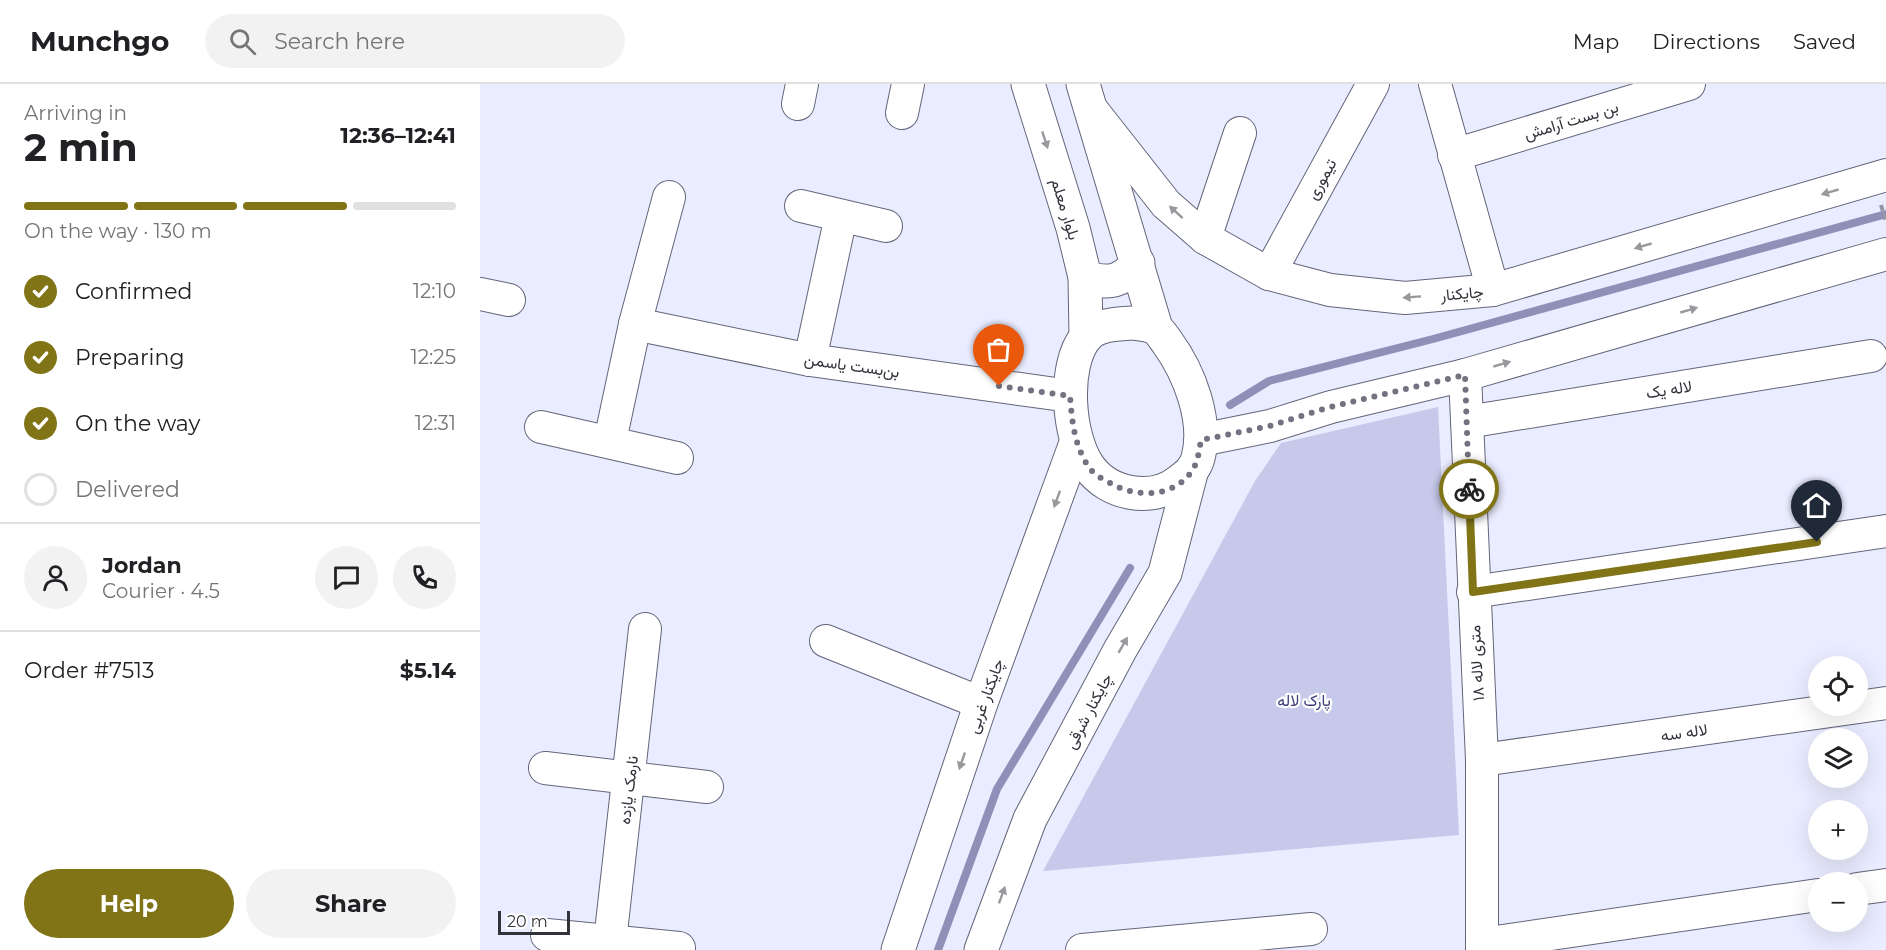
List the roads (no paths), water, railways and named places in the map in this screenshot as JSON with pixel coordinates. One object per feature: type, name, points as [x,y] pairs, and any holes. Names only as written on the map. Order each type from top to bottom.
[{"type":"main road","name":"بلوار معلم","points":[[1028,84],[1073,228],[1085,277],[1086,337]]},
{"type":"main road","points":[[1087,97],[1156,328],[1178,357],[1194,395],[1201,440],[1198,459],[1191,473],[1170,489],[1152,495],[1130,493],[1090,469],[1076,443],[1070,396],[1074,363],[1086,337],[1096,329],[1133,323],[1156,328]]},
{"type":"main road","points":[[1085,277],[1101,282],[1115,282],[1126,276],[1138,263]]},
{"type":"main road","name":"چایکنار غربی","points":[[897,950],[981,703],[1076,443]]},
{"type":"main road","name":"چایکنار شرقی","points":[[981,950],[1030,819],[1120,650],[1165,573],[1191,473]]},
{"type":"street","name":"تیموری","points":[[1269,274],[1372,84]]},
{"type":"street","points":[[1435,84],[1493,290]]},
{"type":"street","name":"بن بست آرامش","points":[[1454,155],[1689,84]]},
{"type":"street","name":"چایکنار","points":[[1087,97],[1167,204],[1205,238],[1269,274],[1330,290],[1405,298],[1493,290],[1886,175]]},
{"type":"street","points":[[1205,238],[1240,133]]},
{"type":"street","points":[[610,441],[635,324],[669,196]]},
{"type":"street","points":[[801,207],[886,226]]},
{"type":"street","points":[[810,360],[841,216]]},
{"type":"street","points":[[1201,440],[1270,426],[1330,407],[1465,375],[1886,254]]},
{"type":"street","name":"بن‌بست یاسمن","points":[[635,324],[810,360],[1070,396]]},
{"type":"street","name":"لاله یک","points":[[1467,422],[1871,356]]},
{"type":"street","name":"۱۸ متری لاله","points":[[1465,375],[1482,760],[1482,947]]},
{"type":"street","points":[[541,428],[610,441],[677,458]]},
{"type":"street","points":[[1473,592],[1886,531]]},
{"type":"street","name":"نارمک یازده","points":[[609,946],[630,778],[645,629]]},
{"type":"street","points":[[826,641],[981,703]]},
{"type":"street","name":"لاله سه","points":[[1482,760],[1886,703]]},
{"type":"street","points":[[545,768],[707,787]]},
{"type":"street","points":[[1868,887],[1886,885]]},
{"type":"street","points":[[1482,947],[1808,897]]},
{"type":"street","points":[[1082,950],[1211,944],[1311,929]]},
{"type":"street","points":[[547,935],[609,946],[679,948]]},
{"type":"waterway","points":[[1230,405],[1269,381],[1433,339],[1886,214]]},
{"type":"waterway","points":[[938,950],[997,789],[1130,568]]},
{"type":"park label","name":"پارک لاله","points":[[1304,700]]}]
